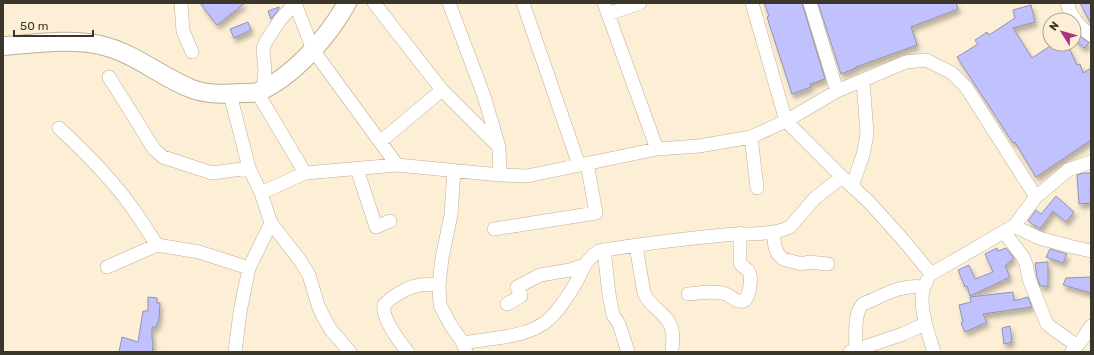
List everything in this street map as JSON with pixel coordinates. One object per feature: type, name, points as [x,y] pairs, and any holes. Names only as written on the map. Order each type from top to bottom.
[{"type":"street","points":[[180,3],[183,31],[192,52]]},
{"type":"street","points":[[295,3],[312,50],[397,165]]},
{"type":"street","points":[[295,3],[265,43],[263,49],[265,71],[260,91],[305,173]]},
{"type":"street","points":[[3,46],[64,42],[98,44],[130,55],[178,83],[193,89],[213,94],[260,91],[288,73],[312,50],[347,3]]},
{"type":"street","points":[[374,3],[442,90],[499,147]]},
{"type":"street","points":[[449,3],[484,96],[499,147],[500,175]]},
{"type":"street","points":[[494,229],[596,213],[583,164],[523,3]]},
{"type":"street","points":[[640,3],[606,8],[657,149]]},
{"type":"street","points":[[752,3],[786,121],[852,186],[905,242],[931,274]]},
{"type":"street","points":[[810,3],[837,90]]},
{"type":"street","points":[[1067,3],[1072,17],[1091,35]]},
{"type":"street","points":[[261,193],[305,173],[397,165],[500,175],[527,176],[657,149],[699,146],[752,136],[786,121],[837,90],[906,62],[926,60],[952,74],[966,87],[1036,197]]},
{"type":"street","points":[[109,77],[154,149],[163,157],[212,173],[249,168]]},
{"type":"street","points":[[852,186],[863,155],[867,134],[863,80]]},
{"type":"street","points":[[380,142],[442,90]]},
{"type":"street","points":[[230,94],[249,168],[261,193],[271,223],[299,259],[309,275],[323,316],[331,330],[348,351]]},
{"type":"street","points":[[59,128],[89,156],[112,182],[134,210],[157,245]]},
{"type":"street","points":[[752,136],[758,188]]},
{"type":"street","points":[[934,352],[925,324],[922,300],[922,287],[931,274],[1009,229],[1036,197],[1068,170],[1091,162]]},
{"type":"street","points":[[357,169],[376,227],[390,221]]},
{"type":"street","points":[[454,170],[451,215],[442,258],[439,285],[440,305],[443,313],[465,347],[485,339],[504,338],[535,329],[542,325],[553,315],[570,293],[585,265],[595,254],[604,250],[740,233],[773,232],[790,227],[815,198],[842,177]]},
{"type":"street","points":[[235,352],[240,312],[249,268],[271,223]]},
{"type":"street","points":[[1009,229],[1091,251]]},
{"type":"street","points":[[1009,229],[1026,264],[1029,279],[1047,324],[1074,349],[1091,326]]},
{"type":"street","points":[[773,232],[775,247],[778,254],[783,259],[802,264],[809,262],[828,264]]},
{"type":"street","points":[[688,294],[712,292],[726,294],[740,301],[744,301],[748,297],[751,281],[749,273],[740,263],[740,233]]},
{"type":"street","points":[[107,267],[157,245],[199,252],[249,268]]},
{"type":"street","points":[[636,246],[644,293],[647,300],[662,314],[670,325],[672,330],[672,352]]},
{"type":"street","points":[[604,250],[610,304],[613,314],[619,324],[628,352]]},
{"type":"street","points":[[507,304],[521,296],[517,286],[525,282],[540,275],[570,270],[585,265]]},
{"type":"street","points":[[408,352],[398,340],[383,312],[384,305],[401,292],[410,288],[420,285],[439,285]]},
{"type":"street","points":[[922,287],[909,286],[898,289],[860,306],[856,322],[853,351],[903,334],[925,324]]},
{"type":"building","points":[[200,3],[245,3],[217,25]]},
{"type":"building","points":[[764,3],[802,3],[825,79],[810,84],[811,87],[792,94],[767,17],[769,16]]},
{"type":"building","points":[[818,3],[956,3],[958,9],[911,27],[917,45],[841,74]]},
{"type":"building","points":[[1080,3],[1091,3],[1091,24]]},
{"type":"building","points":[[1031,5],[1035,22],[1013,28],[1032,58],[1042,51],[1071,52],[1077,65],[1080,64],[1083,73],[1091,68],[1091,140],[1036,177],[1015,142],[1013,143],[957,57],[978,44],[975,40],[987,32],[989,35],[1015,18],[1013,10]]},
{"type":"building","points":[[279,7],[279,9],[271,19],[268,11]]},
{"type":"building","points":[[248,22],[251,30],[234,38],[230,29]]},
{"type":"building","points":[[1082,37],[1089,43],[1084,48],[1082,46]]},
{"type":"building","points":[[1091,173],[1091,203],[1079,204],[1077,175]]},
{"type":"building","points":[[1056,196],[1074,212],[1066,222],[1053,211],[1040,229],[1028,221],[1036,210],[1041,214]]},
{"type":"building","points":[[997,248],[998,251],[1006,248],[1014,258],[1005,266],[1010,277],[970,296],[967,286],[965,287],[958,270],[969,265],[975,279],[993,272],[985,254]]},
{"type":"building","points":[[1050,249],[1067,254],[1063,263],[1046,257]]},
{"type":"building","points":[[1048,262],[1048,286],[1040,286],[1035,263]]},
{"type":"building","points":[[1091,277],[1091,293],[1063,285],[1066,278]]},
{"type":"building","points":[[1013,292],[1014,301],[1028,297],[1032,307],[983,314],[987,322],[965,332],[961,323],[963,322],[959,305],[971,302],[970,297]]},
{"type":"building","points":[[148,297],[157,298],[157,303],[160,303],[159,319],[156,327],[152,327],[152,352],[119,352],[122,337],[138,342],[143,311],[148,311]]},
{"type":"building","points":[[1010,326],[1012,342],[1004,344],[1002,328]]}]
